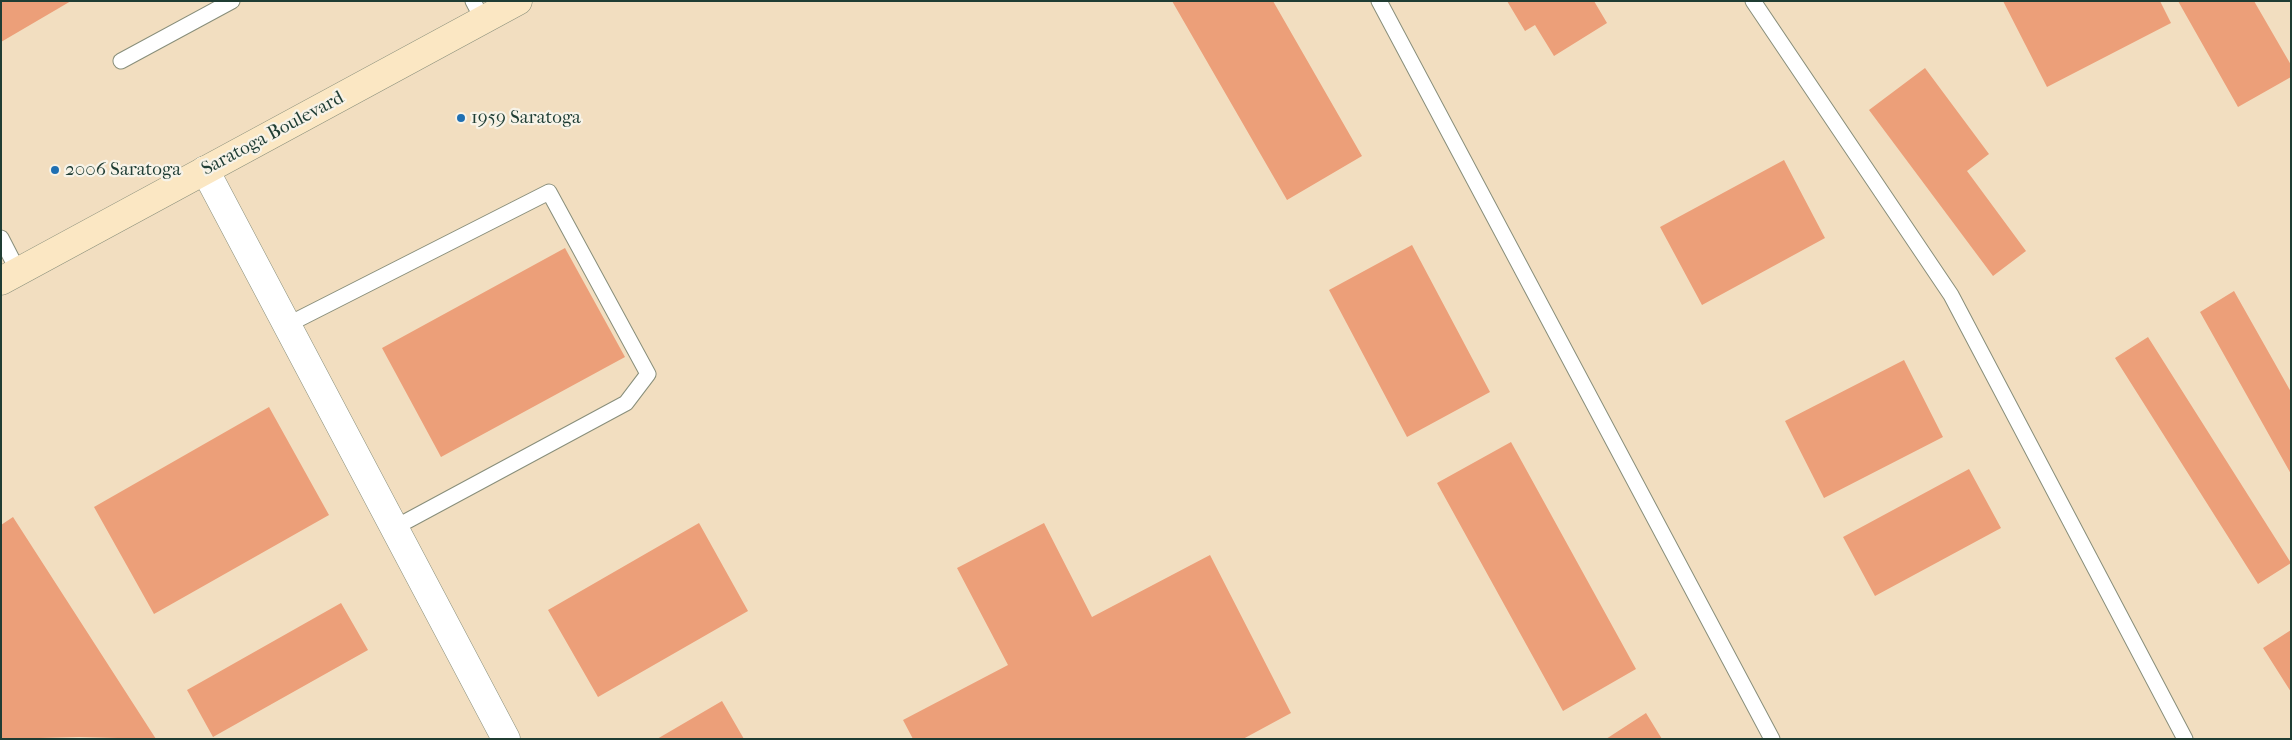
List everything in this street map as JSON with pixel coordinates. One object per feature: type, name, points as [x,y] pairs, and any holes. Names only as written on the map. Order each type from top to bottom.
[{"type":"main road","name":"Saratoga Boulevard","points":[[10,276],[205,170],[478,11],[518,1]]},
{"type":"street","points":[[205,170],[506,739]]},
{"type":"lane","points":[[120,61],[232,1]]},
{"type":"lane","points":[[1379,1],[1772,739]]},
{"type":"lane","points":[[1753,1],[1951,295],[2185,739]]},
{"type":"lane","points":[[287,325],[549,192],[648,374],[626,403],[394,528]]},
{"type":"lane","points":[[1,238],[10,276]]},
{"type":"building","points":[[1,1],[71,1],[1,42]]},
{"type":"building","points":[[1172,1],[1273,1],[1362,156],[1287,200]]},
{"type":"building","points":[[1507,1],[1594,1],[1607,23],[1554,56],[1535,25],[1525,31]]},
{"type":"building","points":[[2003,1],[2160,1],[2171,23],[2047,87]]},
{"type":"building","points":[[2178,1],[2254,1],[2291,65],[2291,77],[2238,107]]},
{"type":"building","points":[[1925,68],[1989,154],[1967,171],[2026,251],[1993,276],[1869,110]]},
{"type":"building","points":[[1784,160],[1825,238],[1702,305],[1660,227]]},
{"type":"building","points":[[1412,245],[1490,392],[1407,437],[1329,290]]},
{"type":"building","points":[[565,248],[625,357],[441,457],[382,348]]},
{"type":"building","points":[[2234,291],[2291,392],[2291,474],[2200,312]]},
{"type":"building","points":[[2148,337],[2291,563],[2258,584],[2115,358]]},
{"type":"building","points":[[1904,360],[1943,437],[1824,498],[1785,421]]},
{"type":"building","points":[[269,407],[329,515],[154,614],[94,507]]},
{"type":"building","points":[[1511,442],[1636,669],[1563,711],[1437,483]]},
{"type":"building","points":[[1969,469],[2001,528],[1875,596],[1843,537]]},
{"type":"building","points":[[13,517],[156,739],[79,737],[1,739],[1,525]]},
{"type":"building","points":[[699,523],[748,611],[598,697],[548,610]]},
{"type":"building","points":[[1044,523],[1092,617],[1210,555],[1291,713],[1243,739],[913,739],[903,720],[1008,665],[957,568]]},
{"type":"building","points":[[341,603],[368,650],[213,737],[187,690]]},
{"type":"building","points":[[2291,630],[2291,692],[2263,648]]},
{"type":"building","points":[[722,701],[744,739],[657,739]]},
{"type":"building","points":[[1646,713],[1662,739],[1606,739]]},
{"type":"place","name":"1959 Saratoga","points":[[461,118]]},
{"type":"place","name":"2006 Saratoga","points":[[55,170]]}]
